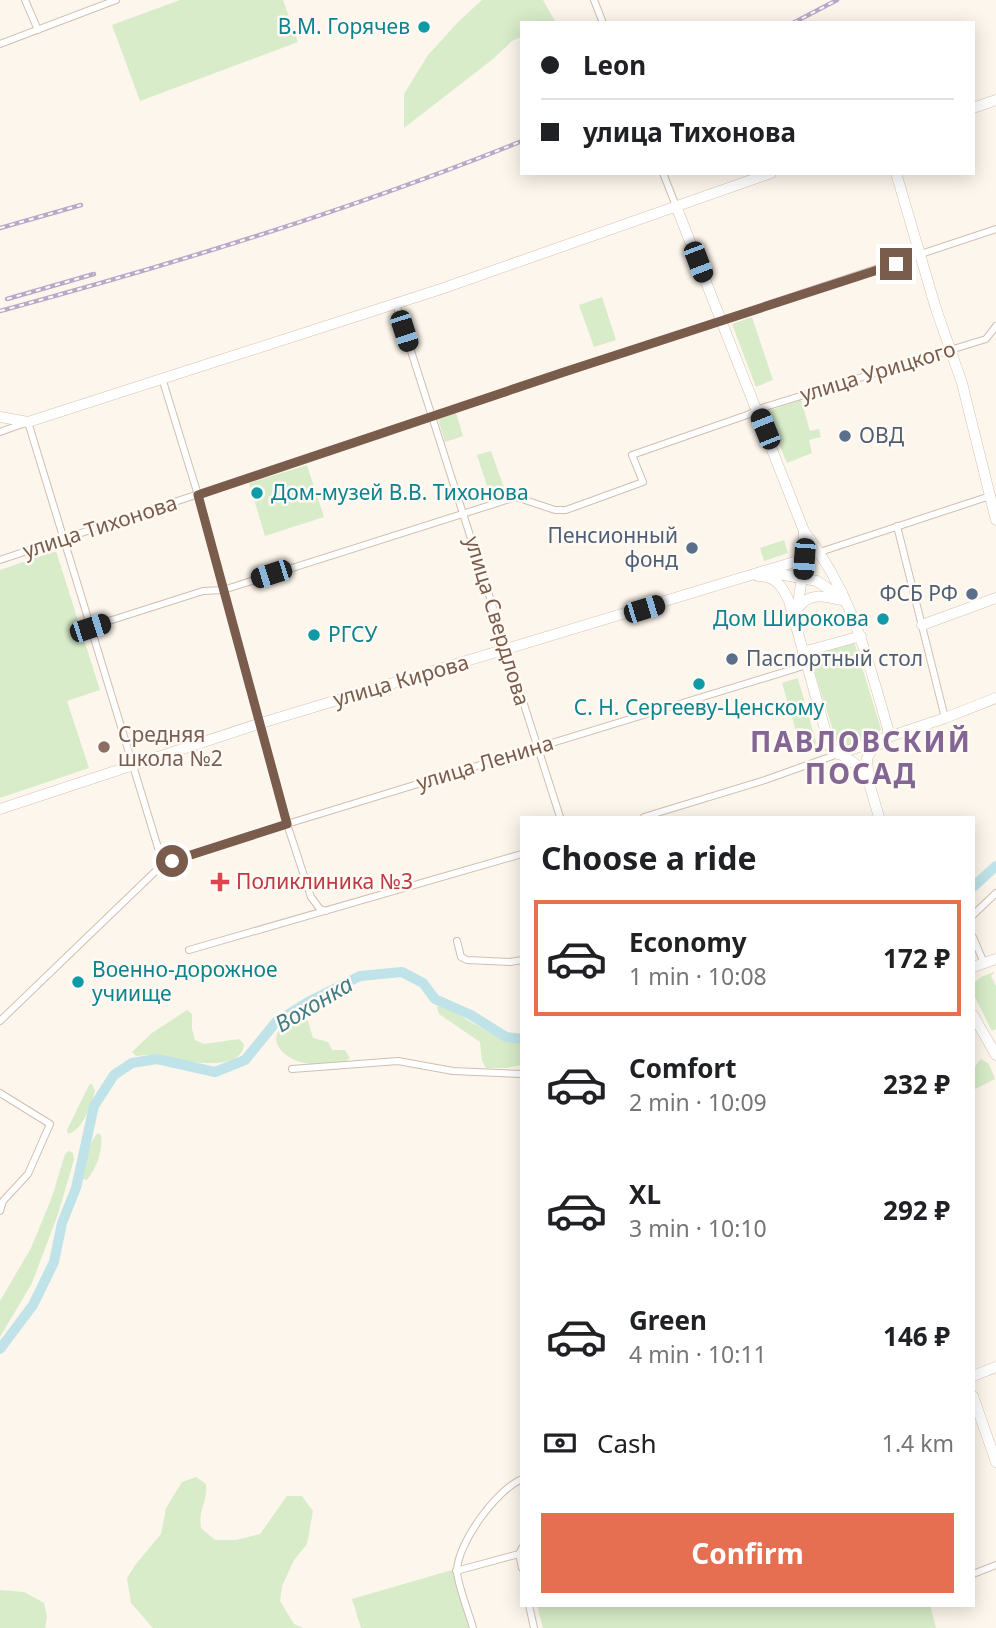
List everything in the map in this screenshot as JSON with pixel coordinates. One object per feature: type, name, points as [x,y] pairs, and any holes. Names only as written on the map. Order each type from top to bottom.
[{"type":"street","points":[[25,0],[37,30]]},
{"type":"street","points":[[0,44],[116,0]]},
{"type":"street","points":[[594,0],[602,21]]},
{"type":"street","points":[[975,107],[996,100]]},
{"type":"street","points":[[664,175],[804,531],[820,552],[848,602],[861,636],[888,729],[887,738],[869,752],[867,758],[869,783],[879,816]]},
{"type":"street","points":[[0,432],[396,304],[765,175]]},
{"type":"street","points":[[897,175],[919,256],[962,383],[996,520]]},
{"type":"street","name":"улица Тихонова","points":[[0,560],[996,229]]},
{"type":"street","name":"улица Свердлова","points":[[396,304],[536,748],[561,816]]},
{"type":"street","name":"улица Урицкого","points":[[90,628],[204,591],[223,590],[516,497],[555,510],[577,508],[643,482],[632,455],[758,410],[986,339],[996,326]]},
{"type":"street","points":[[162,378],[198,495],[287,824],[311,897],[320,909],[326,911]]},
{"type":"street","points":[[0,417],[28,422]]},
{"type":"street","points":[[0,1021],[163,864],[28,422]]},
{"type":"street","points":[[820,552],[990,496]]},
{"type":"street","points":[[897,526],[946,718]]},
{"type":"street","points":[[796,622],[804,559],[804,531]]},
{"type":"street","name":"улица Кирова","points":[[0,809],[258,724],[804,559]]},
{"type":"street","points":[[764,571],[817,581],[848,602]]},
{"type":"street","points":[[751,575],[766,576],[780,584],[796,622],[830,747],[859,766],[869,783]]},
{"type":"street","points":[[798,608],[802,602],[822,595],[848,602]]},
{"type":"street","points":[[922,625],[996,598]]},
{"type":"street","points":[[803,652],[861,636]]},
{"type":"street","name":"улица Ленина","points":[[163,864],[807,665]]},
{"type":"street","points":[[647,816],[765,780],[946,718],[996,698]]},
{"type":"street","points":[[189,950],[520,855]]},
{"type":"street","points":[[975,913],[996,893]]},
{"type":"street","points":[[457,941],[461,957],[467,960],[520,960]]},
{"type":"street","points":[[975,942],[984,963]]},
{"type":"street","points":[[975,966],[996,959]]},
{"type":"street","points":[[975,1018],[996,1055]]},
{"type":"street","points":[[292,1069],[398,1061],[453,1072],[520,1074]]},
{"type":"street","points":[[0,1093],[50,1124],[28,1174],[3,1201],[0,1211]]},
{"type":"street","points":[[975,1375],[996,1367]]},
{"type":"street","points":[[975,1402],[996,1462]]},
{"type":"street","points":[[473,1628],[456,1571],[465,1546],[480,1518],[500,1492],[520,1480]]},
{"type":"street","points":[[456,1571],[520,1551]]},
{"type":"street","points":[[975,1573],[996,1565]]},
{"type":"street","points":[[529,1607],[534,1628]]},
{"type":"green space","points":[[180,0],[283,0],[298,42],[140,101],[112,25]]},
{"type":"green space","points":[[482,0],[543,0],[555,21],[520,21],[520,37],[512,41],[404,128],[404,94],[428,55]]},
{"type":"green space","points":[[602,297],[616,340],[594,347],[579,305]]},
{"type":"green space","points":[[752,317],[773,380],[756,387],[732,324]]},
{"type":"green space","points":[[801,400],[810,431],[819,429],[821,437],[809,440],[812,453],[787,463],[765,412]]},
{"type":"green space","points":[[456,413],[463,436],[445,442],[438,419]]},
{"type":"green space","points":[[491,451],[504,488],[489,492],[477,455]]},
{"type":"green space","points":[[307,465],[324,517],[265,536],[249,483]]},
{"type":"green space","points":[[784,540],[788,553],[764,561],[760,548]]},
{"type":"green space","points":[[56,551],[100,690],[67,701],[89,768],[0,798],[0,570]]},
{"type":"green space","points":[[853,638],[881,729],[869,740],[838,746],[808,651]]},
{"type":"green space","points":[[798,678],[817,745],[798,738],[782,683]]},
{"type":"green space","points":[[994,972],[991,976],[996,986],[996,1029],[992,1031],[975,997],[975,982]]},
{"type":"green space","points":[[441,1005],[501,1039],[520,1044],[520,1065],[486,1068],[482,1061],[480,1042],[439,1014],[437,1007]]},
{"type":"green space","points":[[187,1010],[192,1014],[195,1040],[204,1044],[239,1039],[244,1044],[240,1054],[231,1060],[203,1063],[147,1055],[136,1056],[132,1052],[152,1033]]},
{"type":"green space","points":[[304,1017],[308,1021],[313,1038],[328,1042],[332,1050],[345,1050],[350,1058],[346,1061],[309,1064],[287,1056],[280,1049],[276,1036],[285,1024]]},
{"type":"green space","points":[[981,1059],[989,1064],[995,1079],[975,1089],[975,1069]]},
{"type":"green space","points":[[92,1084],[95,1091],[86,1116],[78,1128],[68,1134],[67,1130],[89,1085]]},
{"type":"green space","points":[[98,1133],[101,1135],[101,1147],[98,1159],[87,1180],[83,1179],[89,1148]]},
{"type":"green space","points":[[69,1151],[73,1153],[74,1159],[58,1214],[32,1283],[0,1337],[0,1301],[31,1248],[52,1197],[65,1154]]},
{"type":"green space","points":[[196,1477],[206,1484],[201,1528],[215,1540],[236,1540],[260,1534],[287,1496],[302,1496],[313,1511],[307,1544],[294,1560],[282,1586],[280,1601],[294,1624],[303,1628],[153,1628],[131,1603],[127,1578],[161,1534],[166,1508],[182,1482]]},
{"type":"green space","points":[[452,1570],[469,1628],[361,1628],[352,1599]]},
{"type":"green space","points":[[0,1590],[24,1592],[44,1603],[47,1617],[45,1628],[0,1628]]},
{"type":"green space","points":[[538,1607],[931,1607],[936,1628],[543,1628]]},
{"type":"waterway","name":"Вохонка","points":[[975,885],[996,866]]},
{"type":"waterway","name":"Вохонка","points":[[0,1349],[33,1305],[54,1262],[62,1223],[76,1188],[94,1106],[114,1075],[132,1063],[157,1059],[215,1072],[245,1060],[276,1022],[308,1002],[360,976],[402,972],[423,983],[435,999],[471,1015],[506,1037],[520,1039]]},
{"type":"railway","points":[[797,21],[837,0]]},
{"type":"railway","points":[[0,311],[263,234],[393,190],[520,142]]},
{"type":"railway","points":[[0,228],[81,205]]},
{"type":"railway","points":[[7,299],[94,274]]},
{"type":"place","name":"В.М. Горячев","points":[[424,27]]},
{"type":"place","name":"ОВД","points":[[845,436]]},
{"type":"place","name":"Дом-музей В.В. Тихонова","points":[[257,493]]},
{"type":"place","name":"Пенсионный фонд","points":[[692,548]]},
{"type":"place","name":"ФСБ РФ","points":[[972,594]]},
{"type":"place","name":"Дом Широкова","points":[[883,619]]},
{"type":"place","name":"РГСУ","points":[[314,635]]},
{"type":"place","name":"Паспортный стол","points":[[732,659]]},
{"type":"place","name":"С. Н. Сергееву-Ценскому","points":[[699,684]]},
{"type":"place","name":"Средняя школа №2","points":[[104,747]]},
{"type":"place","name":"Поликлиника №3","points":[[220,882]]},
{"type":"place","name":"Военно-дорожное учиище","points":[[78,982]]},
{"type":"district","name":"ПАВЛОВСКИЙ ПОСАД","points":[[861,758]]},
{"type":"route","points":[[172,861],[287,824],[198,495],[896,264]]}]
